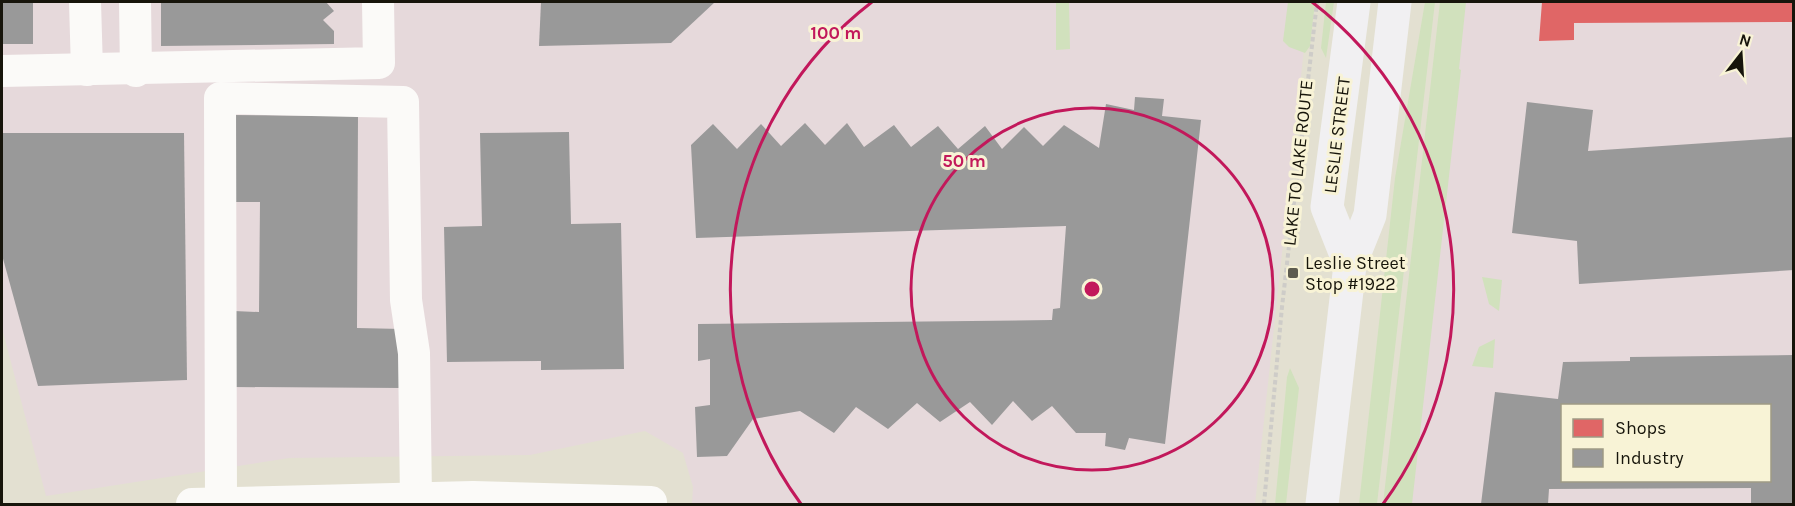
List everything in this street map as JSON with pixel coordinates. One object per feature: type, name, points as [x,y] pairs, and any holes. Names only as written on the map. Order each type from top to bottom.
[{"type":"main road","name":"LESLIE STREET","points":[[1350,265],[1327,207],[1354,2]]},
{"type":"main road","name":"LESLIE STREET","points":[[1322,504],[1350,265],[1370,215],[1395,2]]},
{"type":"street","points":[[85,2],[87,69]]},
{"type":"street","points":[[135,2],[136,70]]},
{"type":"street","points":[[2,71],[136,70],[379,63],[378,2]]},
{"type":"street","points":[[416,499],[414,353],[406,300],[402,102],[220,98],[207,503],[416,499],[473,497],[590,503],[651,502]]},
{"type":"path","name":"LAKE TO LAKE ROUTE","points":[[1264,504],[1282,307],[1317,2]]},
{"type":"shaded area","points":[[2,2],[1309,2],[1255,504],[692,504],[693,487],[683,453],[645,431],[530,455],[289,458],[46,496],[2,328]]},
{"type":"shaded area","points":[[1458,2],[1793,2],[1793,504],[1401,504]]},
{"type":"green space","points":[[1056,2],[1069,2],[1070,49],[1056,50]]},
{"type":"green space","points":[[1288,2],[1315,2],[1310,46],[1305,53],[1289,47],[1283,41]]},
{"type":"green space","points":[[1326,2],[1334,2],[1326,58],[1321,48]]},
{"type":"green space","points":[[1425,2],[1435,2],[1377,504],[1359,504],[1395,178]]},
{"type":"green space","points":[[1440,2],[1466,2],[1459,69],[1461,70],[1412,504],[1383,504]]},
{"type":"green space","points":[[1482,277],[1502,280],[1499,311],[1489,304]]},
{"type":"green space","points":[[1495,339],[1493,368],[1472,366],[1479,347]]},
{"type":"green space","points":[[1290,368],[1299,388],[1286,504],[1275,504],[1287,377]]},
{"type":"building: Shops","points":[[1542,2],[1794,2],[1794,22],[1574,23],[1574,40],[1539,41]]},
{"type":"building: Industry","points":[[2,2],[33,2],[33,44],[2,44]]},
{"type":"building: Industry","points":[[161,2],[326,2],[334,11],[323,20],[334,31],[334,44],[161,46]]},
{"type":"building: Industry","points":[[541,2],[715,2],[671,43],[539,46]]},
{"type":"building: Industry","points":[[1135,97],[1164,99],[1162,116],[1201,120],[1165,444],[1129,438],[1125,450],[1105,446],[1106,433],[1076,433],[1052,406],[1032,421],[1013,401],[992,425],[970,402],[940,422],[917,403],[888,429],[856,407],[834,433],[800,411],[753,419],[727,456],[697,457],[695,407],[710,405],[710,359],[698,361],[698,324],[1052,320],[1053,309],[1060,308],[1066,226],[696,238],[691,145],[713,124],[737,149],[761,124],[781,146],[805,123],[825,145],[847,123],[864,147],[894,125],[911,147],[938,126],[958,149],[985,126],[1002,149],[1024,127],[1043,146],[1064,125],[1099,148],[1106,104],[1134,110]]},
{"type":"building: Industry","points":[[1527,102],[1593,110],[1588,151],[1794,137],[1794,270],[1579,284],[1577,241],[1512,233]]},
{"type":"building: Industry","points":[[233,115],[358,116],[357,328],[402,329],[402,388],[234,387],[234,311],[259,312],[260,202],[233,202]]},
{"type":"building: Industry","points":[[569,132],[571,224],[621,223],[624,369],[541,370],[541,361],[447,362],[444,227],[482,226],[480,133]]},
{"type":"building: Industry","points":[[2,133],[184,133],[187,380],[38,386],[2,255]]},
{"type":"building: Industry","points":[[1794,355],[1794,504],[1751,504],[1751,488],[1549,489],[1548,504],[1481,504],[1495,392],[1558,399],[1563,362],[1630,361],[1630,357]]},
{"type":"place","name":"Leslie Street Stop #1922","points":[[1293,273]]}]
